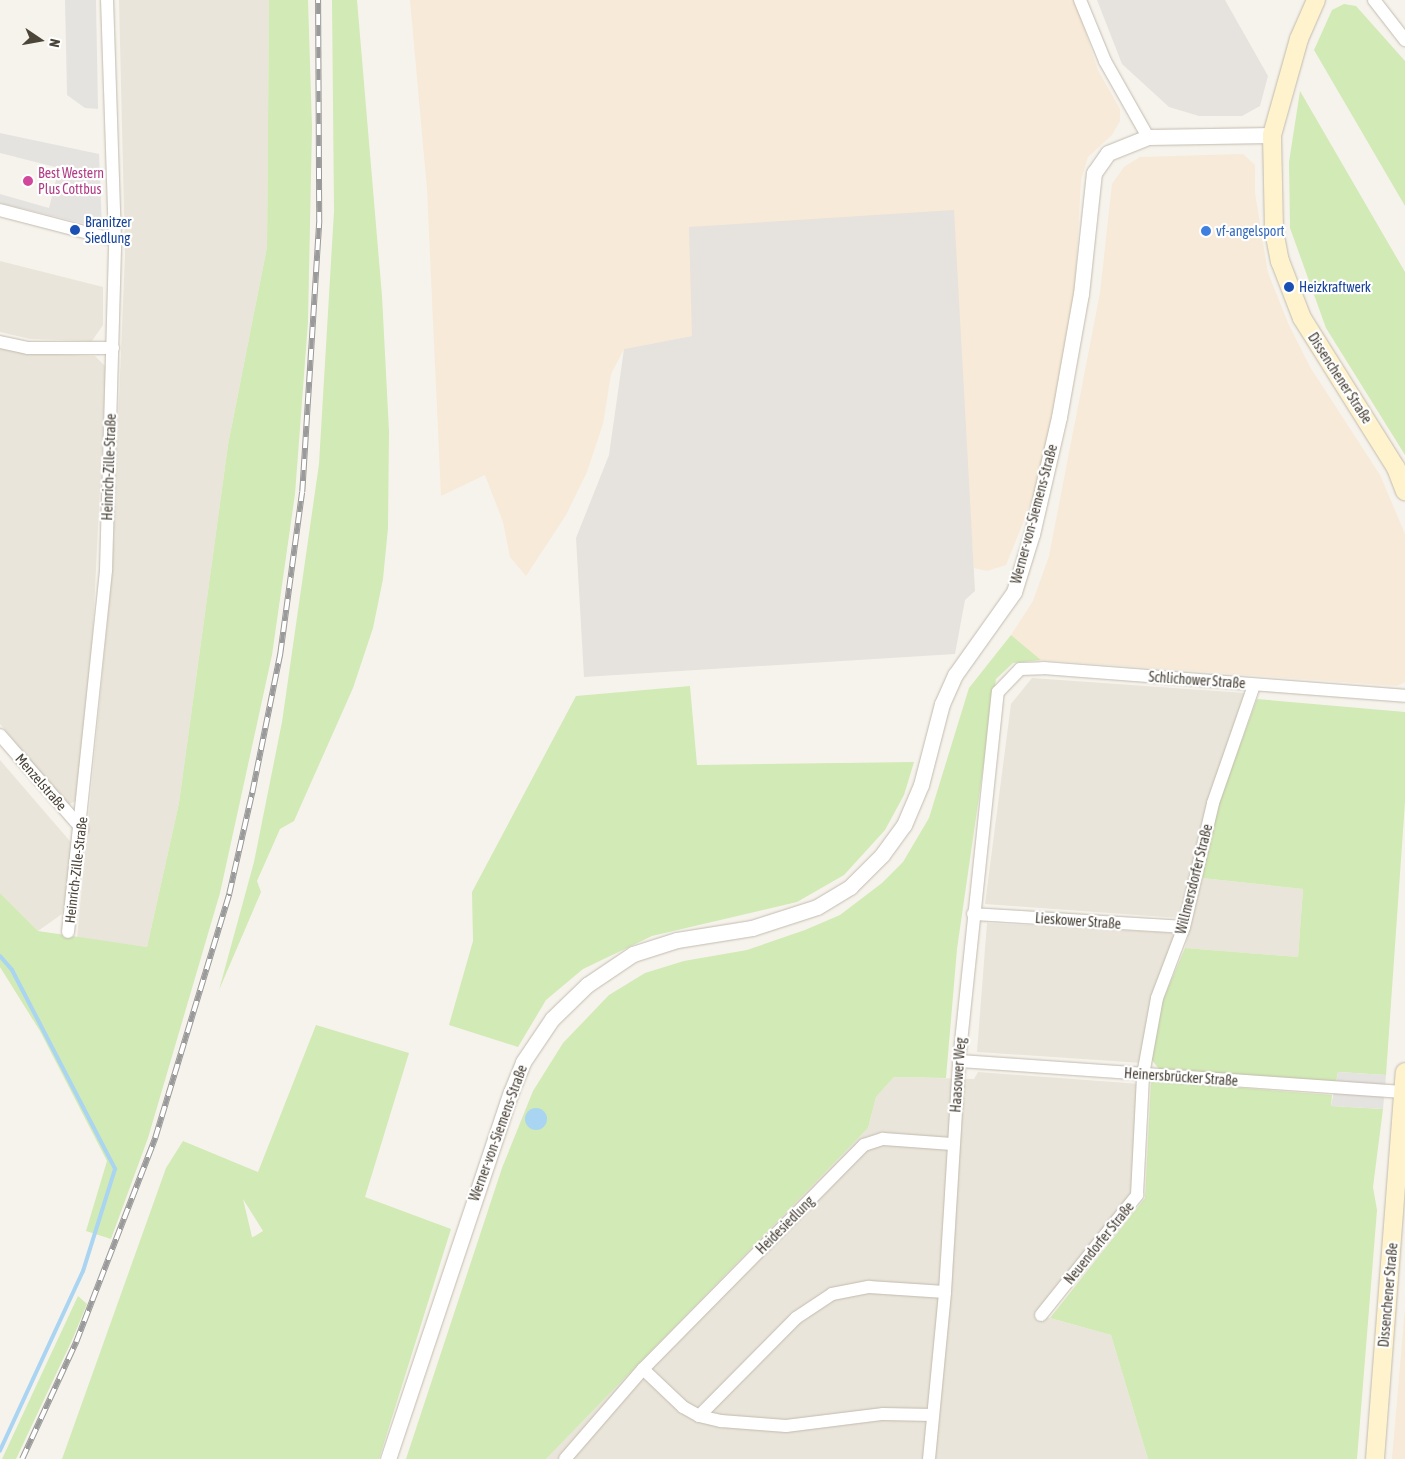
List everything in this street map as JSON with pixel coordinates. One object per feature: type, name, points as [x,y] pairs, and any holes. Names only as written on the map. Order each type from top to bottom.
[{"type":"main road","name":"Dissenchener Straße","points":[[1316,0],[1299,39],[1272,135],[1274,231],[1289,288],[1325,359],[1364,415],[1405,491]]},
{"type":"main road","name":"Dissenchener Straße","points":[[1375,1459],[1405,1072]]},
{"type":"street","name":"Heinrich-Zille-Straße","points":[[68,932],[82,829],[106,570],[116,240],[107,0]]},
{"type":"street","points":[[1080,0],[1105,61],[1148,137]]},
{"type":"street","points":[[1374,0],[1405,40]]},
{"type":"street","name":"Werner-von-Siemens-Straße","points":[[388,1459],[511,1092],[523,1062],[552,1019],[587,984],[633,954],[677,940],[752,928],[817,907],[850,887],[882,855],[904,825],[921,785],[942,704],[955,675],[1014,592],[1032,534],[1059,417],[1078,313],[1094,173],[1108,153],[1148,137],[1272,135]]},
{"type":"street","points":[[0,210],[116,240]]},
{"type":"street","points":[[0,342],[28,348],[113,348]]},
{"type":"street","name":"Schlichower Straße","points":[[998,692],[1020,669],[1043,668],[1405,696]]},
{"type":"street","name":"Willmersdorfer Straße","points":[[1143,1075],[1157,998],[1184,927],[1213,803],[1254,685]]},
{"type":"street","name":"Haasower Weg","points":[[929,1459],[945,1292],[959,1061],[973,914],[998,692]]},
{"type":"street","name":"Menzelstraße","points":[[0,735],[82,829]]},
{"type":"street","name":"Lieskower Straße","points":[[973,914],[1184,927]]},
{"type":"street","name":"Heinersbrücker Straße","points":[[959,1061],[1404,1092]]},
{"type":"street","name":"Neuendorfer Straße","points":[[1041,1315],[1137,1195],[1143,1075]]},
{"type":"street","name":"Heidesiedlung","points":[[565,1459],[642,1369],[864,1145],[883,1139],[953,1144]]},
{"type":"street","points":[[698,1416],[796,1318],[832,1294],[869,1287],[945,1292]]},
{"type":"street","points":[[642,1369],[698,1416],[786,1426],[883,1414],[932,1415]]},
{"type":"shaded area","points":[[65,0],[96,0],[98,109],[85,108],[67,95]]},
{"type":"shaded area","points":[[119,0],[269,0],[267,247],[228,445],[179,803],[147,947],[77,938],[112,573],[125,254]]},
{"type":"shaded area","points":[[410,0],[1075,0],[1098,70],[1120,109],[1120,121],[1112,135],[1088,157],[1081,180],[1075,289],[1054,412],[1033,498],[1006,565],[987,571],[974,568],[957,323],[692,336],[624,349],[611,374],[603,424],[587,472],[566,515],[526,576],[510,557],[503,522],[485,475],[441,496],[427,189]]},
{"type":"shaded area","points":[[1097,0],[1225,0],[1268,76],[1260,106],[1242,116],[1199,116],[1169,107],[1122,64]]},
{"type":"shaded area","points":[[0,133],[99,154],[102,228],[0,203],[0,194],[49,208],[59,168],[0,153]]},
{"type":"shaded area","points":[[1243,154],[1255,165],[1255,193],[1268,273],[1288,323],[1310,367],[1380,475],[1405,534],[1405,682],[1397,686],[1041,660],[1011,635],[1033,601],[1049,556],[1100,293],[1112,184],[1124,167],[1140,157]]},
{"type":"shaded area","points":[[954,210],[975,591],[965,600],[955,654],[584,677],[576,538],[609,455],[624,349],[692,336],[689,227]]},
{"type":"shaded area","points":[[0,261],[103,287],[103,325],[92,341],[30,339],[0,332]]},
{"type":"shaded area","points":[[0,346],[28,353],[95,356],[106,367],[91,670],[77,800],[68,805],[0,724]]},
{"type":"shaded area","points":[[1032,678],[1245,693],[1208,803],[1179,918],[985,904],[1011,704]]},
{"type":"shaded area","points":[[0,760],[75,847],[62,914],[38,931],[0,893]]},
{"type":"shaded area","points":[[1202,878],[1303,889],[1298,957],[1185,948]]},
{"type":"shaded area","points":[[987,923],[1176,933],[1142,1063],[977,1052]]},
{"type":"shaded area","points":[[978,1072],[1140,1084],[1131,1195],[1035,1314],[1111,1335],[1148,1459],[546,1459],[868,1128],[876,1097],[894,1077],[974,1079]]},
{"type":"shaded area","points":[[1338,1072],[1386,1075],[1383,1109],[1331,1106]]},
{"type":"shaded area","points":[[1405,1308],[1405,1459],[1392,1459]]},
{"type":"green space","points":[[269,0],[308,0],[312,127],[308,322],[295,494],[272,655],[220,893],[148,1138],[111,1239],[86,1231],[107,1161],[40,1031],[0,967],[0,893],[38,931],[147,947],[179,803],[228,445],[267,247]]},
{"type":"green space","points":[[332,0],[357,0],[382,296],[389,431],[388,528],[383,579],[373,628],[353,688],[294,821],[280,829],[257,881],[261,892],[219,990],[254,862],[282,722],[319,464],[334,211]]},
{"type":"green space","points":[[1344,4],[1356,6],[1405,61],[1405,206],[1314,50],[1332,10]]},
{"type":"green space","points":[[1300,91],[1405,272],[1405,455],[1326,328],[1290,228],[1289,162]]},
{"type":"green space","points":[[1011,635],[1041,660],[1013,663],[996,679],[957,949],[946,1078],[894,1077],[876,1097],[868,1128],[546,1459],[406,1459],[502,1168],[533,1091],[563,1043],[609,995],[645,973],[684,961],[747,950],[805,930],[840,915],[882,883],[903,862],[929,818],[969,688]]},
{"type":"green space","points":[[690,686],[697,765],[914,762],[904,795],[885,830],[844,875],[797,902],[652,936],[583,969],[546,1000],[518,1047],[449,1025],[473,941],[472,892],[576,696]]},
{"type":"green space","points":[[1257,699],[1405,712],[1405,802],[1386,1075],[1338,1072],[1336,1082],[1159,1069],[1152,1060],[1163,1000],[1185,948],[1298,957],[1303,889],[1202,878],[1218,805]]},
{"type":"green space","points":[[316,1025],[409,1053],[365,1197],[451,1229],[379,1459],[62,1459],[166,1168],[183,1141],[258,1172]],"holes":[[[243,1199],[263,1231],[252,1237]]]},
{"type":"green space","points":[[1151,1081],[1332,1095],[1331,1106],[1383,1109],[1373,1187],[1377,1210],[1357,1459],[1148,1459],[1111,1335],[1050,1318],[1145,1198]]},
{"type":"green space","points":[[78,1296],[87,1304],[73,1338],[16,1459],[2,1459]]},
{"type":"water","points":[[536,1108],[546,1115],[547,1119],[540,1129],[536,1130],[526,1123],[525,1119],[532,1109]]},
{"type":"waterway","points":[[0,956],[12,970],[115,1169],[83,1271],[0,1451]]},
{"type":"railway","points":[[22,1459],[76,1342],[155,1138],[229,894],[252,793],[280,654],[302,492],[319,223],[318,0]]},
{"type":"place","name":"Best Western Plus Cottbus","points":[[28,181]]},
{"type":"place","name":"Branitzer Siedlung","points":[[75,230]]},
{"type":"place","name":"vf-angelsport","points":[[1206,231]]},
{"type":"place","name":"Heizkraftwerk","points":[[1289,287]]}]
